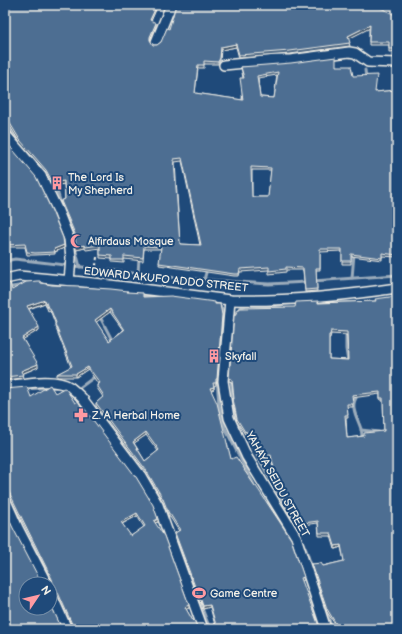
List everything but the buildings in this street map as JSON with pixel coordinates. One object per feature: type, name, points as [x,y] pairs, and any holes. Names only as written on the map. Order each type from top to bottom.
[{"type":"street","points":[[156,42],[171,5]]},
{"type":"street","points":[[224,65],[290,60],[349,52],[355,53],[368,62],[397,63]]},
{"type":"street","points":[[5,134],[40,176],[49,192],[69,239],[71,258],[69,281]]},
{"type":"street","name":"EDWARD AKUFO ADDO STREET","points":[[5,279],[19,276],[230,300],[272,301],[397,288]]},
{"type":"street","name":"YAHAYA SEIDU STREET","points":[[230,300],[223,382],[229,418],[247,457],[296,538],[326,629]]},
{"type":"street","points":[[5,386],[36,382],[61,383],[70,387],[82,398],[141,476],[158,505],[204,629]]},
{"type":"street","points":[[5,499],[43,576]]},
{"type":"street","points":[[58,609],[67,629]]},
{"type":"path","points":[[95,275],[97,257]]},
{"type":"waterway","points":[[365,70],[366,78]]},
{"type":"waterway","points":[[5,124],[57,191],[65,217]]},
{"type":"waterway","points":[[73,240],[80,267]]},
{"type":"waterway","points":[[9,250],[9,261]]},
{"type":"waterway","points":[[352,278],[354,254]]},
{"type":"waterway","points":[[138,274],[139,257]]},
{"type":"waterway","points":[[5,261],[15,259],[166,277],[269,284],[307,282]]},
{"type":"waterway","points":[[204,280],[207,269]]},
{"type":"waterway","points":[[313,281],[397,275]]},
{"type":"waterway","points":[[5,288],[25,285]]},
{"type":"waterway","points":[[140,295],[160,297]]},
{"type":"waterway","points":[[212,302],[217,303],[222,309],[223,334]]},
{"type":"waterway","points":[[232,349],[232,323],[241,307],[247,305],[282,308]]},
{"type":"waterway","points":[[99,315],[113,342]]},
{"type":"waterway","points":[[346,332],[348,362]]},
{"type":"waterway","points":[[218,365],[222,349]]},
{"type":"waterway","points":[[78,389],[97,375]]},
{"type":"waterway","points":[[217,379],[219,405],[225,428],[254,485]]},
{"type":"waterway","points":[[231,379],[234,410],[238,420]]},
{"type":"waterway","points":[[24,389],[59,387]]},
{"type":"waterway","points":[[72,394],[83,406]]},
{"type":"waterway","points":[[355,395],[354,410],[361,430],[362,439]]},
{"type":"waterway","points":[[244,430],[255,450]]},
{"type":"waterway","points":[[361,430],[379,432]]},
{"type":"waterway","points":[[257,455],[284,504]]},
{"type":"waterway","points":[[147,495],[158,519]]},
{"type":"waterway","points":[[267,503],[280,519]]},
{"type":"waterway","points":[[293,520],[306,550],[332,629]]},
{"type":"waterway","points":[[287,530],[294,546],[321,629]]},
{"type":"waterway","points":[[181,554],[210,629]]},
{"type":"waterway","points":[[40,556],[49,576]]},
{"type":"place","name":"The Lord Is My Shepherd","points":[[57,183]]},
{"type":"place","name":"Alfirdaus Mosque","points":[[77,241]]},
{"type":"place","name":"Skyfall","points":[[214,356]]},
{"type":"place","name":"Z. A Herbal Home","points":[[81,415]]},
{"type":"place","name":"Game Centre","points":[[199,593]]}]
